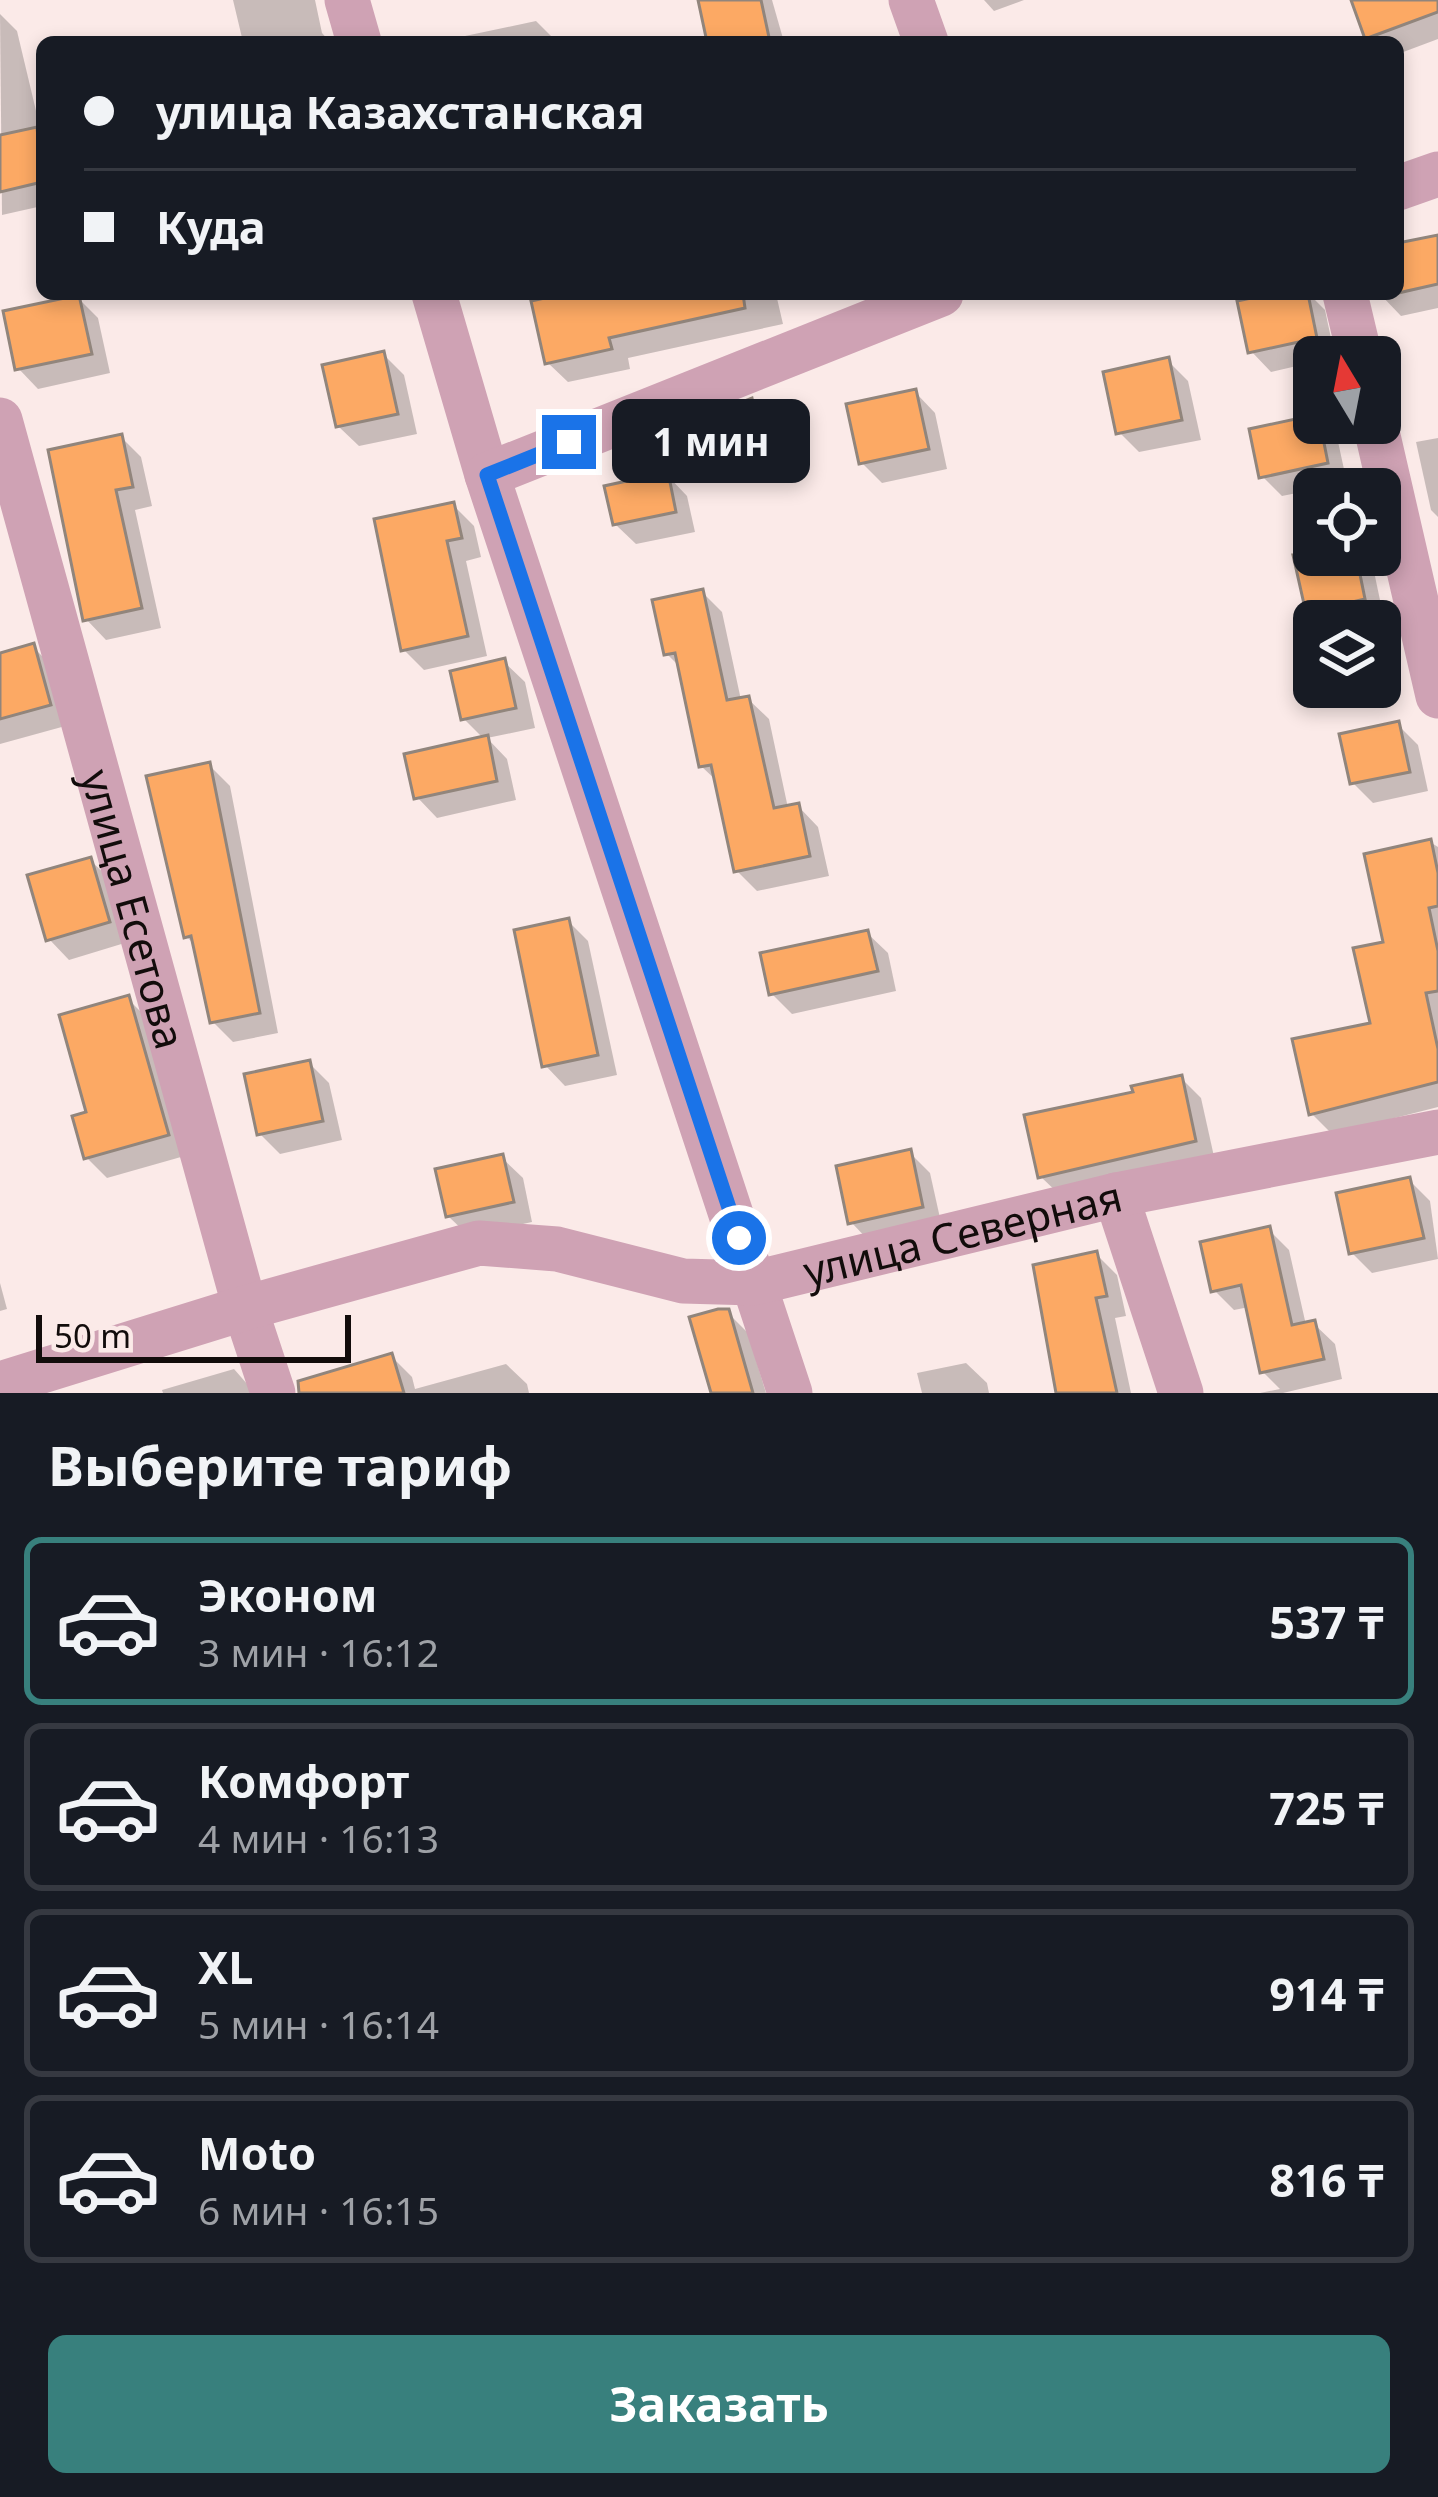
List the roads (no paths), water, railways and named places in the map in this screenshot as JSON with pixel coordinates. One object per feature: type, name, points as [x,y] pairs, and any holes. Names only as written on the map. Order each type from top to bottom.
[{"type":"street","points":[[347,0],[357,36]]},
{"type":"street","points":[[911,0],[924,36]]},
{"type":"street","points":[[1404,186],[1438,174]]},
{"type":"street","points":[[436,300],[487,475],[790,1393]]},
{"type":"street","points":[[487,475],[925,300]]},
{"type":"street","points":[[1347,300],[1355,336]]},
{"type":"street","name":"улица Есетова","points":[[0,420],[245,1308],[273,1393]]},
{"type":"street","points":[[1380,444],[1438,696]]},
{"type":"street","name":"улица Северная","points":[[0,1384],[245,1308],[479,1243],[557,1249],[683,1281],[754,1282],[1116,1195],[1438,1132]]},
{"type":"street","points":[[1116,1195],[1181,1393]]}]
